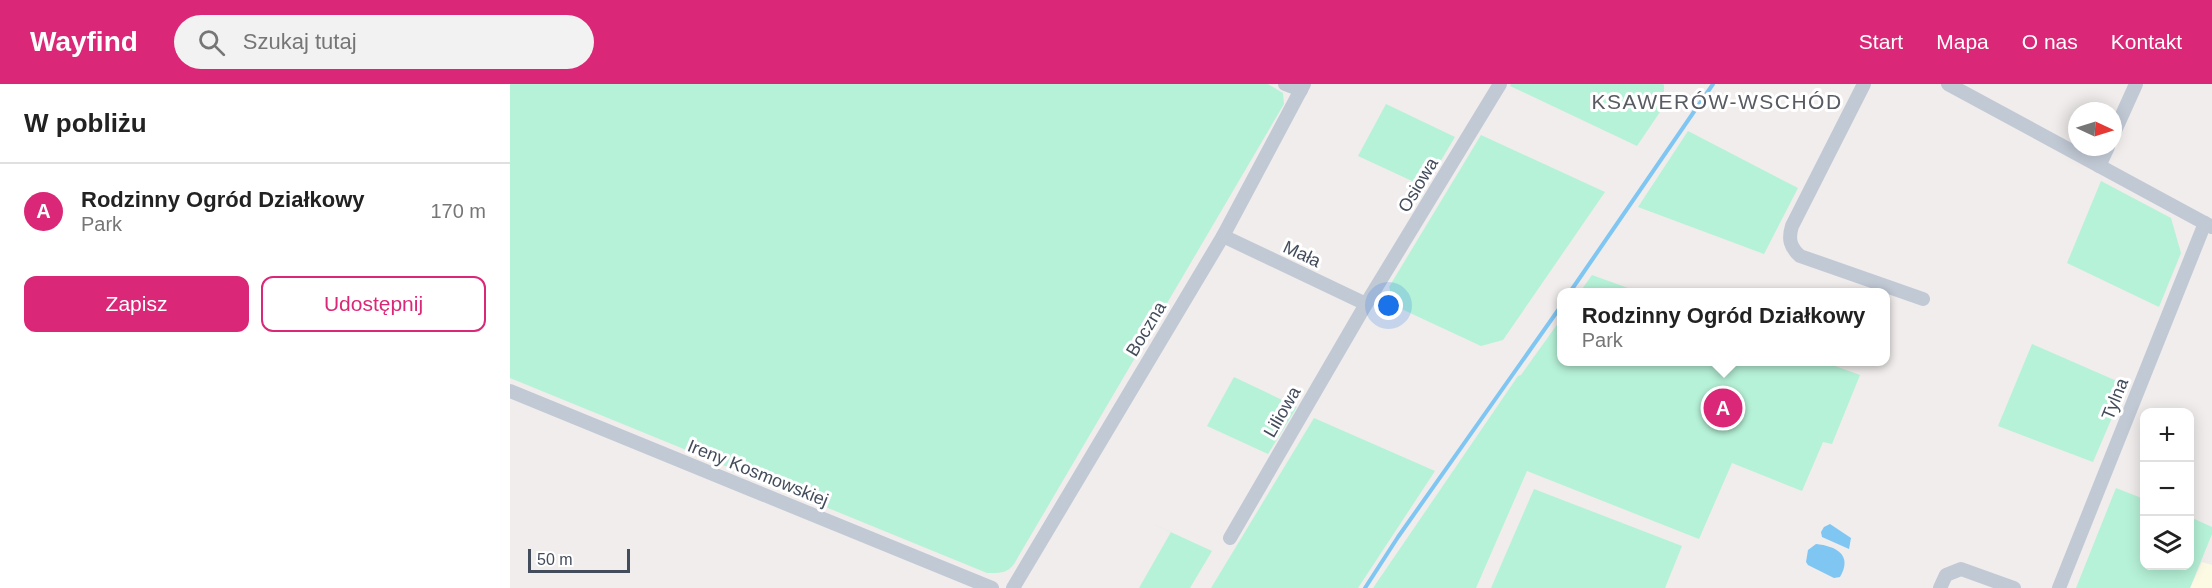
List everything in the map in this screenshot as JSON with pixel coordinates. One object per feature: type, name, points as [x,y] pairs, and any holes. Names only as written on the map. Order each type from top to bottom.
[{"type":"street","points":[[1285,84],[1302,87]]},
{"type":"street","name":"Osiowa","points":[[1366,304],[1500,84]]},
{"type":"street","points":[[1864,84],[1792,226],[1790,242],[1793,250],[1800,256],[1923,299]]},
{"type":"street","points":[[1948,84],[2209,225]]},
{"type":"street","points":[[2122,115],[2136,84]]},
{"type":"street","name":"Boczna","points":[[1013,588],[1223,236],[1302,87]]},
{"type":"street","points":[[2099,166],[2104,156]]},
{"type":"street","name":"Tylna","points":[[2059,588],[2209,225]]},
{"type":"street","name":"Mała","points":[[1223,236],[1366,304]]},
{"type":"street","name":"Liliowa","points":[[1230,538],[1366,304]]},
{"type":"street","name":"Ireny Kosmowskiej","points":[[510,391],[992,588]]},
{"type":"street","points":[[1940,588],[1946,575],[1961,569],[2014,588]]},
{"type":"shaded area","points":[[2202,562],[2212,565],[2212,588],[2190,588]]},
{"type":"green space","points":[[510,84],[1268,84],[1283,93],[1284,104],[1014,564],[999,573],[987,573],[510,378]]},
{"type":"green space","points":[[1511,84],[1663,84],[1664,106],[1637,146],[1510,86]]},
{"type":"green space","points":[[1386,104],[1455,137],[1425,187],[1358,156]]},
{"type":"green space","points":[[1688,131],[1798,188],[1764,254],[1638,207]]},
{"type":"green space","points":[[1481,135],[1605,192],[1503,340],[1481,346],[1395,306],[1389,287]]},
{"type":"green space","points":[[2101,181],[2171,218],[2181,253],[2159,307],[2067,263]]},
{"type":"green space","points":[[1592,275],[1628,288],[1583,288]]},
{"type":"green space","points":[[1557,325],[1557,366],[1835,366],[1860,375],[1832,444],[1823,442],[1802,491],[1732,463],[1699,539],[1527,471],[1476,588],[1373,588],[1518,376]]},
{"type":"green space","points":[[2032,344],[2126,385],[2093,462],[1998,426]]},
{"type":"green space","points":[[1234,377],[1297,407],[1268,454],[1207,426]]},
{"type":"green space","points":[[1314,418],[1435,471],[1358,588],[1211,588]]},
{"type":"green space","points":[[2116,488],[2140,497],[2140,570],[2194,570],[2194,519],[2212,527],[2212,534],[2190,588],[2076,588]]},
{"type":"green space","points":[[1534,489],[1682,546],[1665,588],[1491,588]]},
{"type":"green space","points":[[1171,532],[1212,551],[1190,588],[1139,588]]},
{"type":"water","points":[[1830,524],[1851,538],[1849,549],[1822,537],[1821,532],[1824,527]]},
{"type":"water","points":[[1816,544],[1830,547],[1843,557],[1845,563],[1840,577],[1834,578],[1808,565],[1806,562],[1808,550]]},
{"type":"waterway","points":[[1573,288],[1713,84]]},
{"type":"waterway","points":[[1365,588],[1398,537],[1557,312]]},
{"type":"place","name":"Rodzinny Ogród Działkowy","points":[[1723,408]]},
{"type":"district","name":"KSAWERÓW-WSCHÓD","points":[[1717,102]]}]
